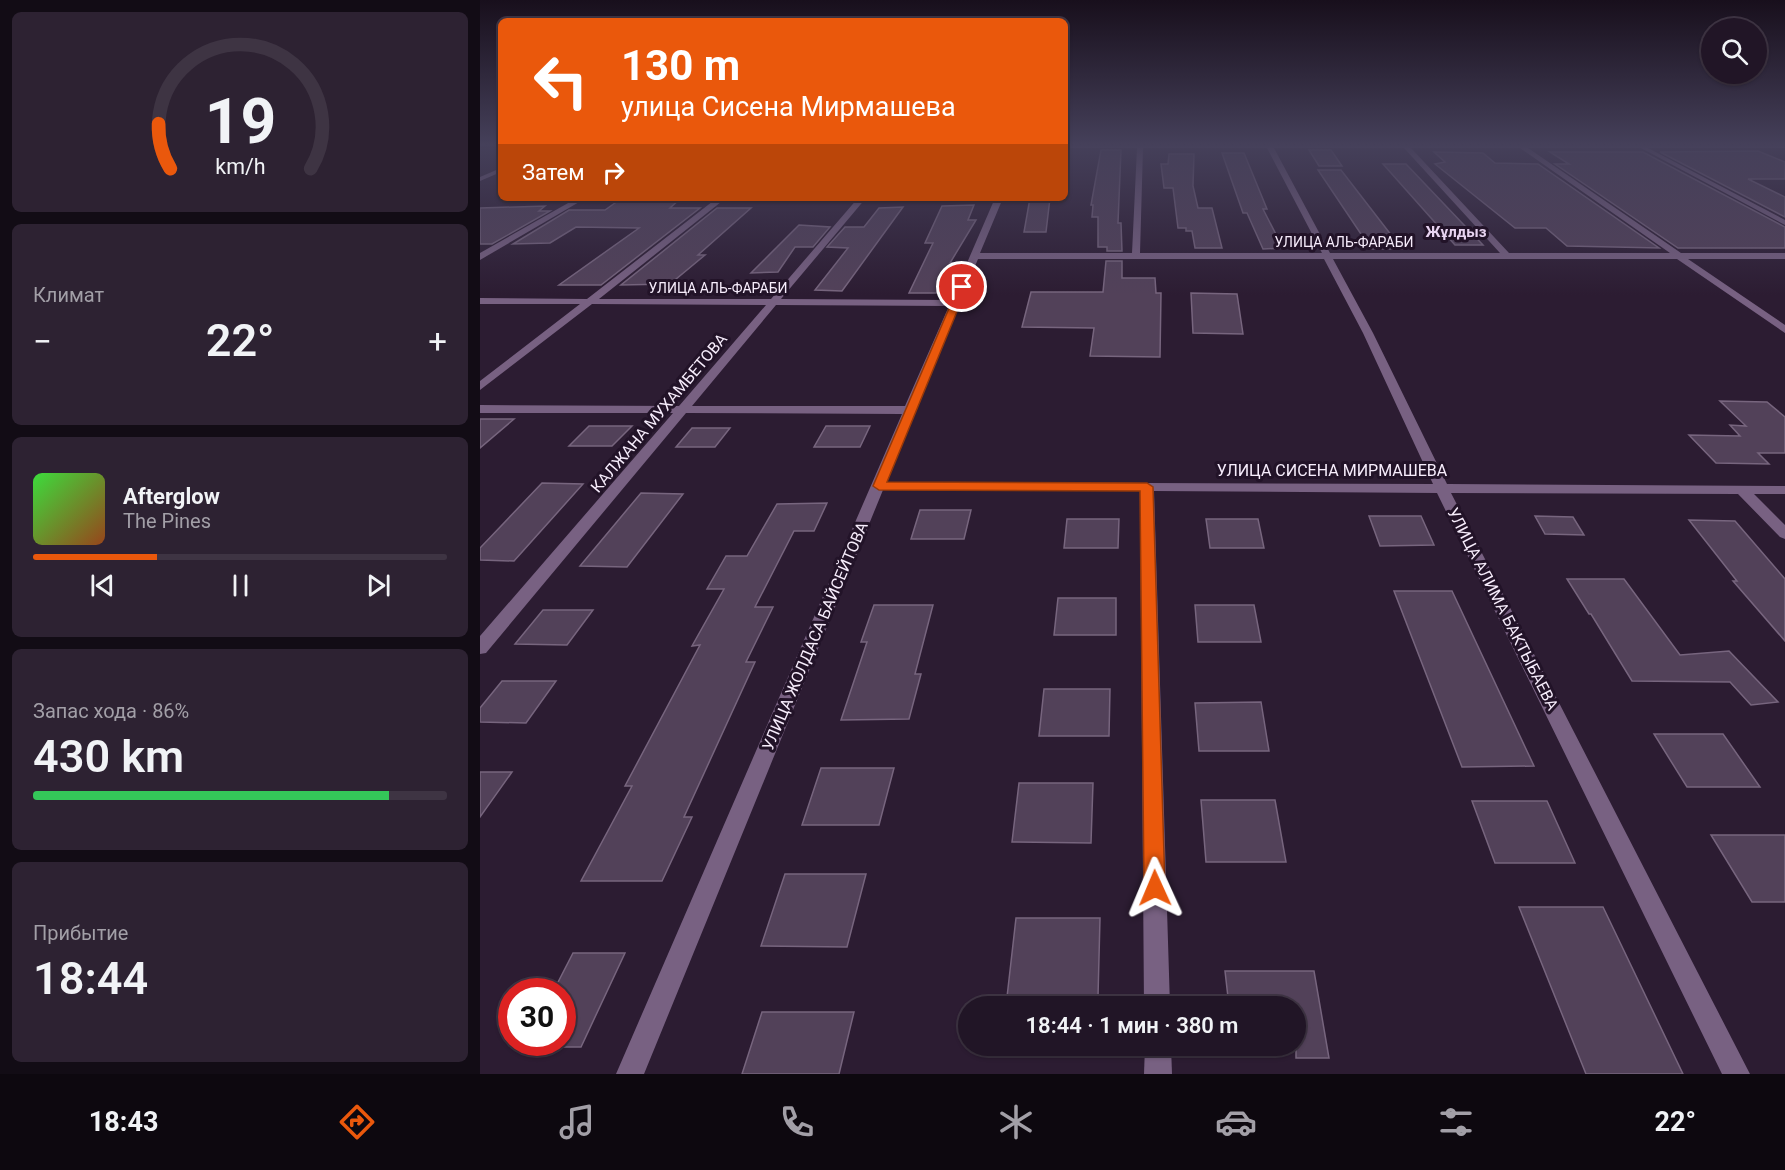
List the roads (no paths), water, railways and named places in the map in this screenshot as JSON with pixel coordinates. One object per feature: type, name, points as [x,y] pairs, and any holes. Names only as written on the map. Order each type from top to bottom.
[{"type":"street","points":[[1136,256],[1138,195]]},
{"type":"street","name":"УЛИЦА АЛИМА БАКТЫБАЕВА","points":[[1294,195],[1368,333],[1442,489],[1736,1074]]},
{"type":"street","points":[[1450,195],[1506,256]]},
{"type":"street","points":[[1591,195],[1783,327]]},
{"type":"street","points":[[1733,195],[1785,223]]},
{"type":"street","points":[[480,257],[577,201]]},
{"type":"street","points":[[480,387],[718,201]]},
{"type":"street","name":"КАЛЖАНА МУХАМБЕТОВА","points":[[480,648],[859,201]]},
{"type":"street","name":"УЛИЦА ЖОЛДАСА БАЙСЕЙТОВА","points":[[630,1074],[998,201]]},
{"type":"street","name":"УЛИЦА АЛЬ-ФАРАБИ","points":[[974,256],[1785,256]]},
{"type":"street","name":"УЛИЦА АЛЬ-ФАРАБИ","points":[[480,301],[956,303]]},
{"type":"street","points":[[480,409],[911,410]]},
{"type":"street","name":"УЛИЦА СИСЕНА МИРМАШЕВА","points":[[879,486],[1785,490]]},
{"type":"street","points":[[1147,487],[1157,996]]},
{"type":"street","points":[[1742,490],[1785,534]]},
{"type":"street","points":[[1158,1056],[1158,1074]]},
{"type":"district","name":"Жұлдыз","points":[[1456,232]]}]
